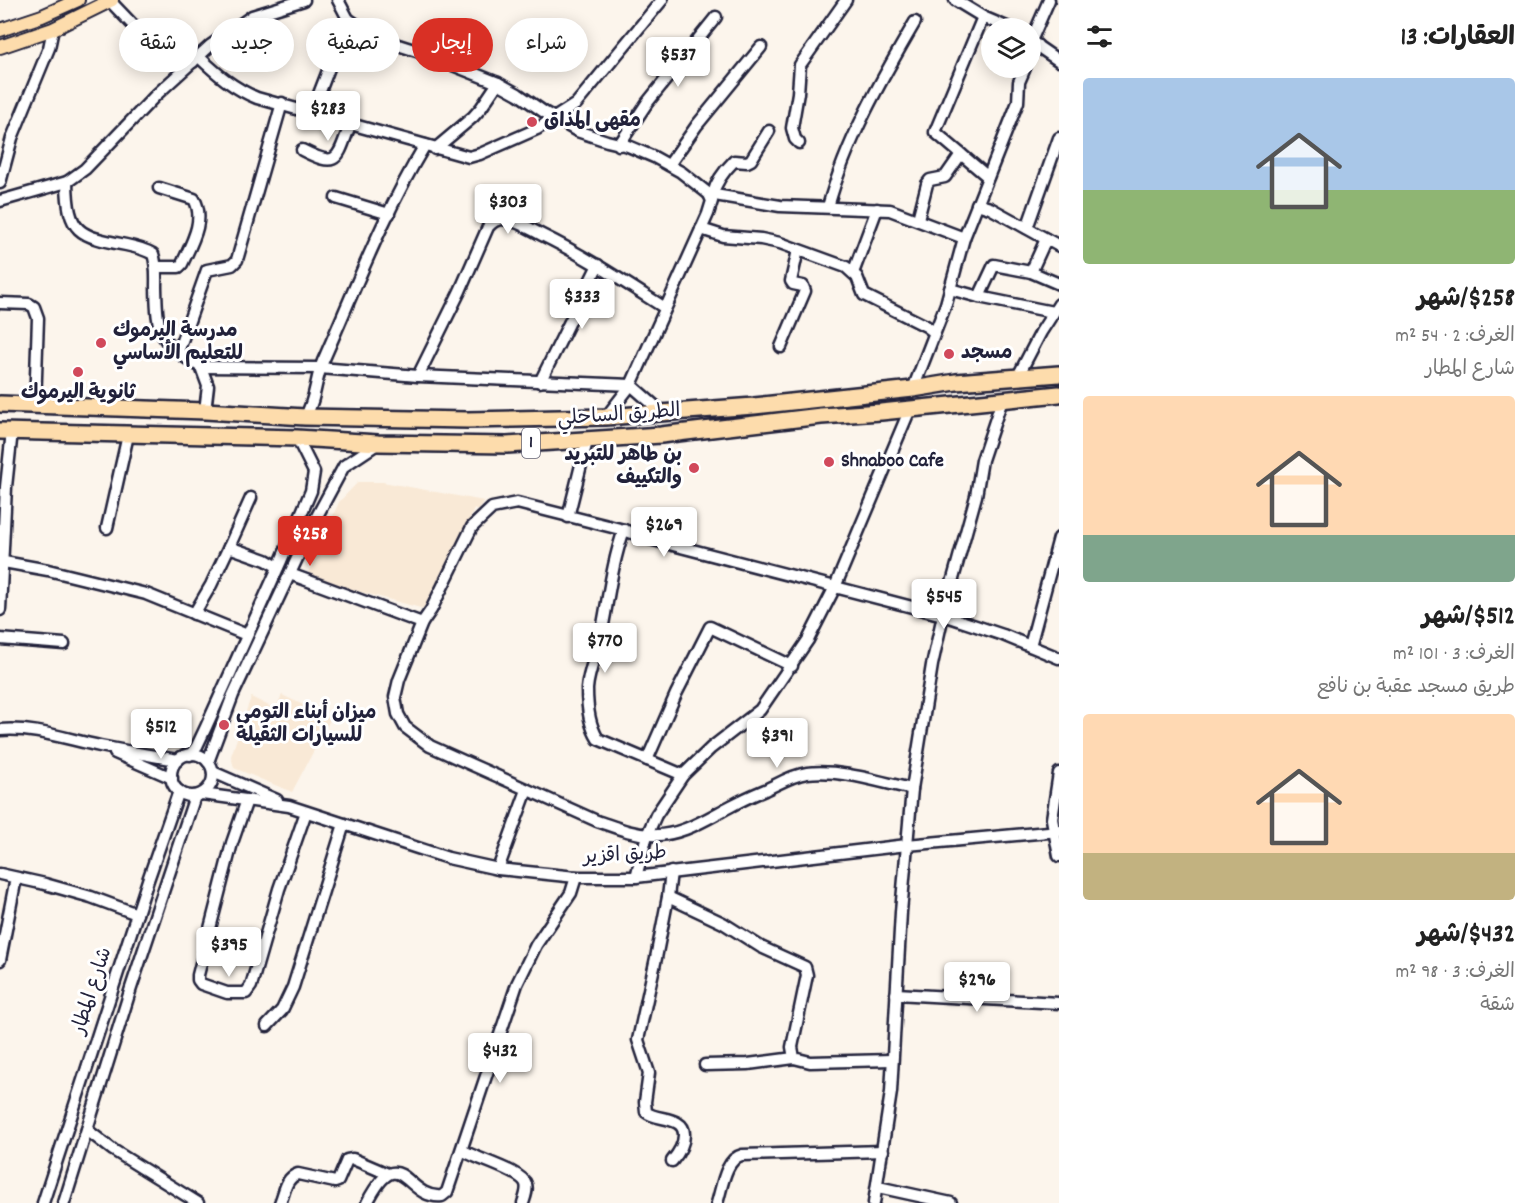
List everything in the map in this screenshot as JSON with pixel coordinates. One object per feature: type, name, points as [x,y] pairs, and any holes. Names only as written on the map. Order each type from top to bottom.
[{"type":"highway","name":"الطريق الساحلي","points":[[0,404],[305,417],[468,420],[606,417],[1059,374]]},
{"type":"highway","name":"الطريق الساحلي","points":[[6,431],[507,445],[661,435],[821,416],[1059,394]]},
{"type":"main road","points":[[0,30],[42,16],[78,0]]},
{"type":"main road","points":[[0,47],[53,29],[111,1]]},
{"type":"street","points":[[198,58],[252,16],[304,0]]},
{"type":"street","points":[[338,0],[347,18]]},
{"type":"street","points":[[198,61],[242,92],[257,98],[469,156],[480,154],[537,129],[576,104],[662,0]]},
{"type":"street","points":[[799,143],[795,139],[792,128],[797,103],[800,65],[846,0]]},
{"type":"street","points":[[1041,22],[1049,0]]},
{"type":"street","points":[[111,1],[127,18]]},
{"type":"street","points":[[958,1],[983,17],[935,129],[937,136],[988,177]]},
{"type":"street","points":[[619,145],[647,103],[716,18]]},
{"type":"street","points":[[828,207],[851,143],[871,98],[915,22]]},
{"type":"street","points":[[0,183],[12,138],[49,48],[53,29]]},
{"type":"street","points":[[400,46],[498,83],[578,131],[638,150],[669,165],[711,194],[780,206],[890,210],[964,238]]},
{"type":"street","points":[[669,165],[697,125],[761,47]]},
{"type":"street","points":[[1041,49],[1059,61]]},
{"type":"street","points":[[0,201],[67,182],[85,169],[156,95],[182,72]]},
{"type":"street","points":[[312,112],[327,72]]},
{"type":"street","points":[[913,389],[950,289],[964,238],[1018,102],[1021,78]]},
{"type":"street","points":[[305,417],[312,406],[320,368],[404,179],[430,147],[473,117],[498,83]]},
{"type":"street","points":[[178,352],[207,270],[232,266],[237,260],[282,103]]},
{"type":"street","points":[[302,150],[322,160],[332,161],[340,152],[350,125]]},
{"type":"street","points":[[606,417],[631,385],[711,207],[711,194],[717,181],[734,161],[751,160],[769,131]]},
{"type":"street","points":[[1027,228],[1059,138]]},
{"type":"street","points":[[918,219],[927,184],[930,180],[945,177],[961,154]]},
{"type":"street","points":[[67,182],[68,206],[75,226],[90,237],[146,250],[153,254],[156,267],[159,330],[166,343],[201,367],[320,368],[418,376],[631,385],[663,413]]},
{"type":"street","points":[[156,267],[179,267],[182,264],[198,224],[200,211],[194,199],[159,188]]},
{"type":"street","points":[[336,198],[389,214]]},
{"type":"street","points":[[977,204],[990,208],[1059,246]]},
{"type":"street","points":[[853,273],[878,209]]},
{"type":"street","points":[[418,376],[460,291],[488,227],[493,221],[502,219],[513,221],[598,265],[664,308]]},
{"type":"street","points":[[700,229],[723,236],[761,239],[840,265],[853,273],[864,295],[934,332]]},
{"type":"street","points":[[1031,273],[1046,239]]},
{"type":"street","points":[[781,347],[805,291],[803,286],[793,284],[791,281],[798,250]]},
{"type":"street","points":[[540,382],[598,265]]},
{"type":"street","points":[[979,297],[994,265],[1031,273],[1059,284]]},
{"type":"street","points":[[950,289],[979,297],[1056,308],[1017,378]]},
{"type":"street","points":[[0,303],[24,303],[34,307],[37,312],[35,406]]},
{"type":"street","points":[[201,367],[208,386],[205,411]]},
{"type":"street","points":[[874,1203],[890,1101],[912,789],[932,665],[943,615],[976,496],[982,460],[1002,400]]},
{"type":"street","points":[[636,877],[647,835],[656,815],[683,775],[711,748],[760,710],[808,640],[835,587],[910,409]]},
{"type":"street","points":[[0,610],[4,562],[6,431]]},
{"type":"street","points":[[107,528],[128,435]]},
{"type":"street","points":[[297,438],[314,472],[311,491],[201,736],[190,754],[178,760],[172,768],[172,778],[179,791],[189,796],[199,795],[211,784],[211,767],[233,695],[315,518],[344,466],[378,443]]},
{"type":"street","points":[[568,517],[587,441]]},
{"type":"street","points":[[194,615],[212,585],[251,498]]},
{"type":"street","points":[[912,789],[844,775],[822,772],[807,773],[795,776],[674,833],[647,835],[624,831],[430,746],[405,727],[398,714],[395,697],[399,680],[422,623],[431,610],[472,527],[492,508],[517,503],[943,615],[1059,657]]},
{"type":"street","points":[[301,512],[315,518]]},
{"type":"street","points":[[624,530],[616,554],[600,640],[588,681],[588,709],[598,739],[683,775]]},
{"type":"street","points":[[1030,646],[1059,538]]},
{"type":"street","points":[[229,547],[266,560],[278,567]]},
{"type":"street","points":[[4,562],[48,570],[146,594],[247,635]]},
{"type":"street","points":[[290,574],[422,623]]},
{"type":"street","points":[[648,760],[676,694],[710,627],[792,666]]},
{"type":"street","points":[[0,639],[64,644]]},
{"type":"street","points":[[0,730],[36,731],[98,746],[178,760]]},
{"type":"street","points":[[98,746],[172,778]]},
{"type":"street","points":[[190,754],[200,756],[211,767],[289,806]]},
{"type":"street","points":[[1059,773],[1052,819],[1057,832],[1059,856]]},
{"type":"street","points":[[498,869],[527,790]]},
{"type":"street","name":"شارع المطار","points":[[43,1203],[179,791]]},
{"type":"street","name":"طريق اقزير","points":[[199,795],[289,806],[448,858],[498,869],[576,877],[636,877],[907,845],[1057,832]]},
{"type":"street","name":"شارع المطار","points":[[64,1203],[131,988],[199,795]]},
{"type":"street","points":[[246,800],[229,852],[198,975],[201,984],[227,993],[246,993],[251,986],[279,889],[306,812]]},
{"type":"street","points":[[267,1026],[282,1010],[293,987],[344,824]]},
{"type":"street","points":[[671,872],[668,897],[638,1040],[649,1073],[646,1112],[654,1117],[676,1122],[684,1130],[684,1140],[672,1161]]},
{"type":"street","points":[[0,874],[91,897],[137,914]]},
{"type":"street","points":[[280,1203],[289,1179],[294,1175],[335,1182],[338,1181],[347,1160],[353,1159],[388,1174],[401,1175],[427,1193],[442,1196],[447,1192],[517,984],[536,945],[571,893],[576,877]]},
{"type":"street","points":[[0,960],[16,878]]},
{"type":"street","points":[[668,897],[723,923],[761,947],[805,967],[807,975],[792,1047],[794,1058]]},
{"type":"street","points":[[896,994],[1059,1003]]},
{"type":"street","points":[[705,1065],[748,1064],[794,1058],[810,1062],[892,1060]]},
{"type":"street","points":[[87,1130],[113,1150],[198,1203]]},
{"type":"street","points":[[462,1150],[481,1160],[510,1170],[523,1178],[527,1188],[523,1203]]},
{"type":"street","points":[[717,1203],[729,1166],[736,1157],[742,1155],[883,1151]]},
{"type":"street","points":[[55,1165],[74,1172]]},
{"type":"street","points":[[367,1203],[380,1180],[388,1174]]},
{"type":"street","points":[[878,1187],[951,1203]]},
{"type":"shaded area","points":[[358,482],[383,482],[484,501],[479,509],[474,509],[428,610],[306,577],[339,502]]},
{"type":"shaded area","points":[[282,695],[331,718],[292,792],[234,768],[231,756],[251,697],[275,709]]},
{"type":"place","name":"مقهى المذاق","points":[[532,122]]},
{"type":"place","name":"مدرسة اليرموك للتعليم الأساسي","points":[[101,343]]},
{"type":"place","name":"مسجد","points":[[949,354]]},
{"type":"place","name":"ثانوية اليرموك","points":[[78,372]]},
{"type":"place","name":"Shnaboo Cafe","points":[[829,462]]},
{"type":"place","name":"بن طاهر للتبريد والتكييف","points":[[694,468]]},
{"type":"place","name":"ميزان أبناء التومي للسيارات الثقيلة","points":[[224,725]]}]
